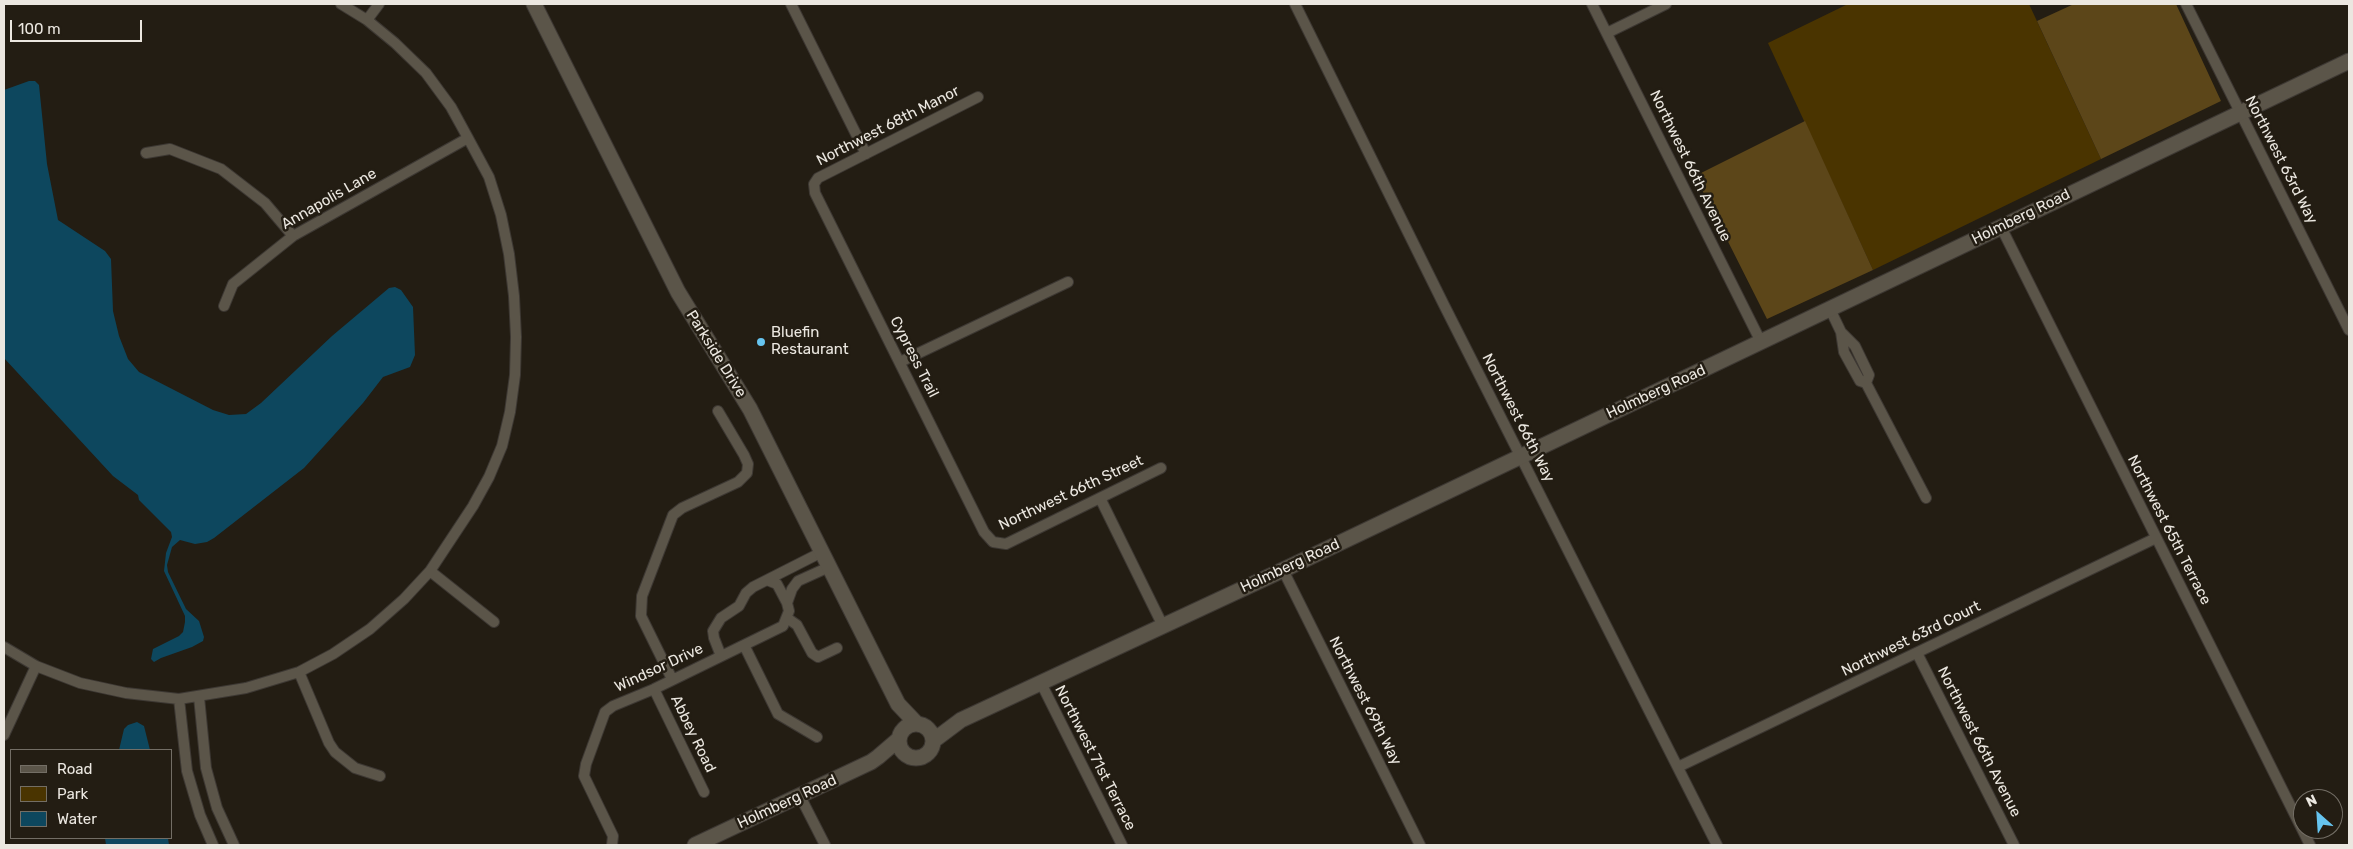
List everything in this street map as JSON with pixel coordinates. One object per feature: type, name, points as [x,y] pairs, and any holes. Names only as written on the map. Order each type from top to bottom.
[{"type":"street","points":[[4,647],[36,666],[80,683],[126,692],[179,699],[199,698],[246,688],[299,672],[334,654],[370,629],[404,599],[430,571],[473,506],[489,477],[502,446],[510,412],[515,375],[516,337],[509,254],[501,215],[489,177],[451,107],[426,74],[395,43],[367,20],[341,4]]},
{"type":"street","points":[[367,20],[379,4]]},
{"type":"street","name":"Parkside Drive","points":[[534,4],[678,292],[750,409],[898,704],[919,725]]},
{"type":"street","points":[[790,4],[866,154]]},
{"type":"street","name":"Northwest 66th Way","points":[[1295,4],[1520,457],[1717,845]]},
{"type":"street","name":"Northwest 66th Avenue","points":[[1592,4],[1761,342]]},
{"type":"street","points":[[1607,33],[1666,4]]},
{"type":"street","name":"Northwest 63rd Way","points":[[2186,4],[2349,330]]},
{"type":"street","name":"Holmberg Road","points":[[933,741],[961,720],[1283,570],[2349,61]]},
{"type":"street","name":"Northwest 68th Manor","points":[[814,184],[818,178],[978,97]]},
{"type":"street","name":"Annapolis Lane","points":[[224,306],[233,284],[293,236],[468,138]]},
{"type":"street","points":[[146,152],[170,149],[220,169],[265,203],[293,236]]},
{"type":"street","name":"Cypress Trail","points":[[814,184],[815,193],[984,532],[993,542]]},
{"type":"street","name":"Northwest 65th Terrace","points":[[2001,227],[2310,845]]},
{"type":"street","points":[[900,362],[1068,282]]},
{"type":"street","points":[[1830,309],[1841,332],[1844,352],[1860,381],[1866,383],[1926,498]]},
{"type":"street","points":[[672,680],[641,616],[642,596],[673,515],[682,508],[738,482],[747,473],[748,464],[744,455],[718,411]]},
{"type":"street","name":"Northwest 66th Street","points":[[993,542],[1006,544],[1161,468]]},
{"type":"street","points":[[1100,498],[1163,626]]},
{"type":"street","name":"Northwest 63rd Court","points":[[1678,767],[2156,538]]},
{"type":"street","name":"Windsor Drive","points":[[722,656],[714,638],[716,624],[721,618],[739,606],[753,587],[822,552]]},
{"type":"street","points":[[787,603],[792,588],[798,581],[829,567]]},
{"type":"street","name":"Northwest 69th Way","points":[[1283,570],[1420,845]]},
{"type":"street","points":[[430,571],[494,622]]},
{"type":"street","points":[[767,580],[777,584],[787,603],[789,611],[787,618],[797,625],[812,653],[818,657],[837,648]]},
{"type":"street","name":"Windsor Drive","points":[[612,845],[613,836],[584,776],[586,764],[605,712],[613,706],[654,689],[783,626],[787,618]]},
{"type":"street","points":[[744,645],[778,714],[817,737]]},
{"type":"street","name":"Northwest 66th Avenue","points":[[1917,653],[2014,845]]},
{"type":"street","points":[[4,736],[36,666]]},
{"type":"street","points":[[299,672],[335,752],[354,768],[380,776]]},
{"type":"street","name":"Northwest 71st Terrace","points":[[1041,683],[1122,845]]},
{"type":"street","name":"Abbey Road","points":[[654,689],[704,792]]},
{"type":"street","points":[[199,698],[206,768],[217,808],[234,845]]},
{"type":"street","points":[[179,699],[187,771],[200,815],[213,845]]},
{"type":"street","name":"Parkside Drive","points":[[898,704],[900,736]]},
{"type":"street","name":"Holmberg Road","points":[[919,725],[938,725],[961,720]]},
{"type":"street","points":[[919,725],[930,731],[933,741],[926,755],[916,758],[906,755],[900,748],[900,736],[908,726],[919,725]]},
{"type":"street","name":"Holmberg Road","points":[[695,845],[878,758],[900,736]]},
{"type":"street","name":"Holmberg Road","points":[[878,758],[906,755]]},
{"type":"street","points":[[800,796],[825,845]]},
{"type":"green space","points":[[1848,4],[2029,4],[2101,159],[1873,270],[1768,43]]},
{"type":"shaded area","points":[[2074,4],[2176,4],[2221,101],[2101,159],[2037,21]]},
{"type":"shaded area","points":[[1805,121],[1873,270],[1767,319],[1695,176]]},
{"type":"water","points":[[29,81],[35,81],[39,85],[47,164],[58,220],[105,251],[111,259],[113,311],[119,336],[128,359],[139,372],[213,410],[229,415],[246,414],[261,403],[332,336],[389,288],[395,287],[401,290],[413,307],[415,355],[410,367],[383,377],[363,403],[304,468],[214,538],[207,542],[195,544],[180,540],[172,547],[167,565],[168,572],[186,609],[199,621],[204,637],[203,641],[192,647],[154,662],[151,659],[153,649],[179,636],[183,632],[185,622],[185,616],[164,571],[166,553],[172,537],[171,532],[139,500],[138,495],[113,476],[4,358],[4,90]]},
{"type":"water","points":[[137,722],[144,726],[150,749],[119,749],[124,729],[128,725]]},
{"type":"water","points":[[105,839],[168,839],[169,845],[106,845]]},
{"type":"place","name":"Bluefin Restaurant","points":[[761,342]]}]
